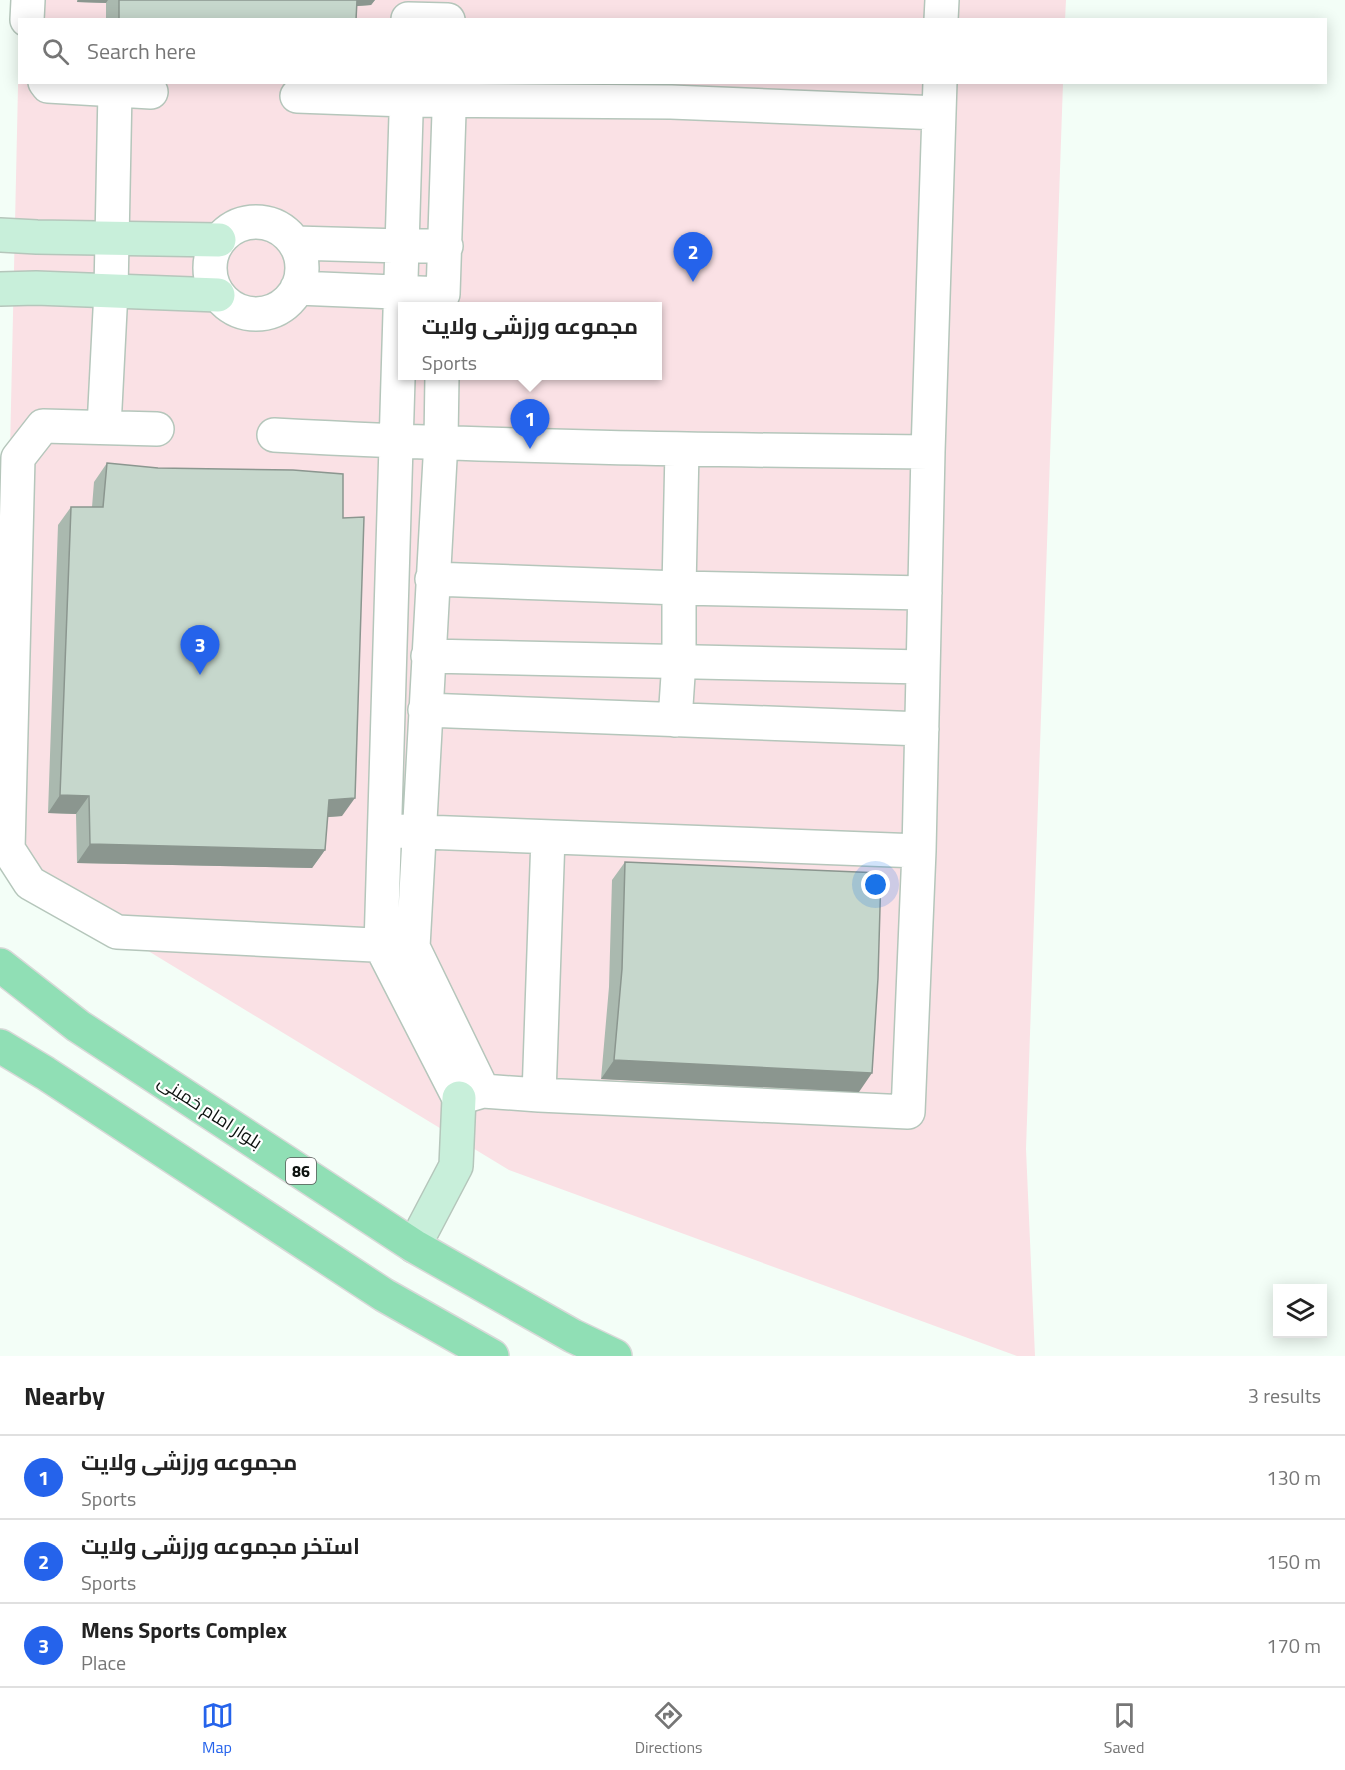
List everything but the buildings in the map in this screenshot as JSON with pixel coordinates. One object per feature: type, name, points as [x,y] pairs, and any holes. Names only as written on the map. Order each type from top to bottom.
[{"type":"main road","name":"بلوار امام خمینی","points":[[0,965],[78,1026],[414,1246],[573,1336],[615,1356]]},
{"type":"main road","points":[[0,1046],[45,1072],[384,1295],[492,1356]]},
{"type":"street","points":[[27,18],[28,0]]},
{"type":"street","points":[[453,0],[453,18]]},
{"type":"street","points":[[941,18],[942,0]]},
{"type":"street","points":[[409,13],[437,18]]},
{"type":"street","points":[[46,84],[48,86],[152,92]]},
{"type":"street","points":[[104,427],[111,291],[115,90]]},
{"type":"street","points":[[401,302],[406,91]]},
{"type":"street","points":[[297,96],[406,91],[671,92],[940,98],[928,452],[919,851],[908,1112],[539,1095],[471,1095]]},
{"type":"street","points":[[297,288],[401,292],[443,300],[450,92]]},
{"type":"street","points":[[243,223],[272,224],[285,232],[295,243],[301,257],[302,273],[297,288],[288,301],[275,310],[260,314],[244,313],[230,306],[218,295],[209,268],[212,253],[219,240],[229,230],[243,223]]},
{"type":"street","points":[[0,235],[219,240]]},
{"type":"street","points":[[295,243],[446,246]]},
{"type":"street","points":[[0,289],[218,295]]},
{"type":"street","points":[[399,380],[381,946],[471,1095]]},
{"type":"street","points":[[414,1246],[456,1166],[471,1095],[413,947],[441,441],[442,380]]},
{"type":"street","points":[[157,429],[43,426],[18,458],[8,849],[30,883],[117,932],[413,947]]},
{"type":"street","points":[[274,435],[682,450],[928,452]]},
{"type":"street","points":[[675,720],[679,661],[682,450]]},
{"type":"street","points":[[432,579],[679,588],[925,593]]},
{"type":"street","points":[[428,656],[923,667]]},
{"type":"street","points":[[425,710],[922,729]]},
{"type":"street","points":[[385,830],[919,851]]},
{"type":"street","points":[[539,1095],[548,837]]},
{"type":"shaded area","points":[[20,0],[1066,0],[1065,18],[20,18]]},
{"type":"shaded area","points":[[18,84],[1063,84],[1026,1149],[1035,1356],[1017,1356],[509,1170],[117,932],[44,880],[2,816]]},
{"type":"place","name":"استخر مجموعه ورزشی ولایت","points":[[693,282]]},
{"type":"place","name":"مجموعه ورزشی ولایت","points":[[530,449]]},
{"type":"place","name":"Mens Sports Complex","points":[[200,675]]}]
